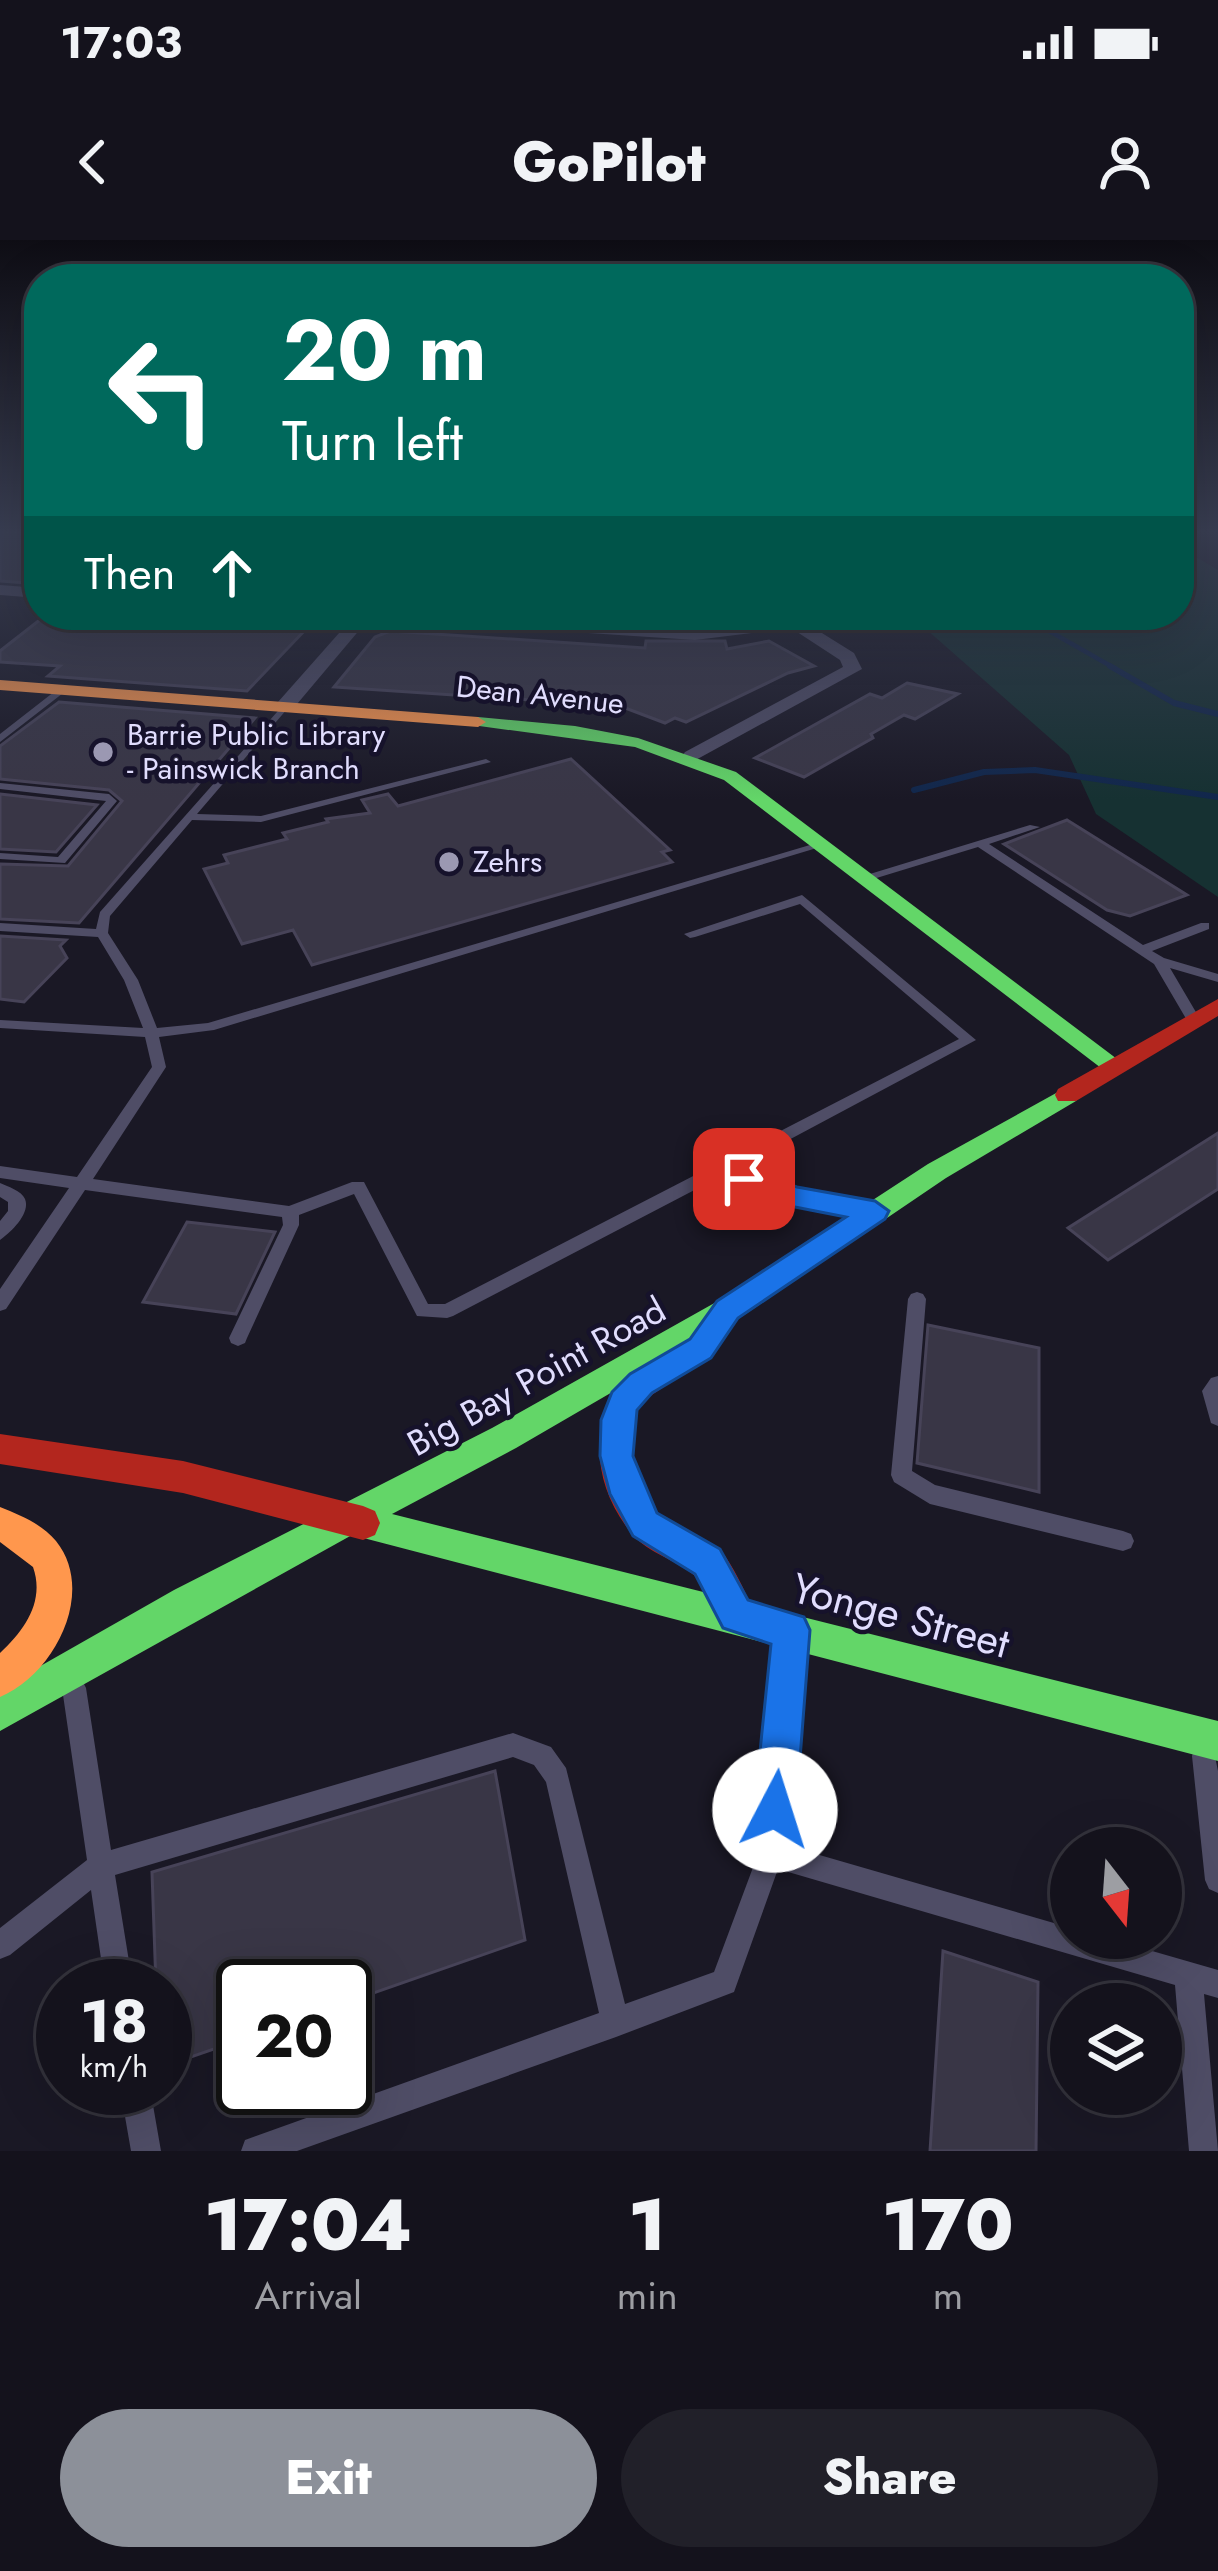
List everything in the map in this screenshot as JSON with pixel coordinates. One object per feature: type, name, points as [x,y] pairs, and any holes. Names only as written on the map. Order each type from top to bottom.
[{"type":"main road","name":"Dean Avenue","points":[[0,685],[576,729],[631,737],[692,755],[751,788],[1113,1065]]},
{"type":"main road","name":"Big Bay Point Road","points":[[0,1711],[504,1438],[728,1310],[875,1211],[1218,1006]]},
{"type":"main road","points":[[728,1310],[700,1348],[641,1384],[623,1402],[617,1420],[616,1456],[628,1494],[645,1525],[708,1561],[736,1615]]},
{"type":"main road","name":"Yonge Street","points":[[0,1449],[183,1477],[1210,1740]]},
{"type":"main road","points":[[0,1523],[20,1531],[49,1555],[54,1582],[40,1639],[0,1678]]},
{"type":"street","points":[[285,706],[351,630]]},
{"type":"street","points":[[631,630],[695,634],[720,630]]},
{"type":"street","points":[[692,755],[853,669],[848,657],[805,630]]},
{"type":"lane","points":[[0,740],[62,690]]},
{"type":"lane","points":[[0,1304],[159,1067],[153,1033],[117,951],[102,933],[104,916],[285,706]]},
{"type":"lane","points":[[189,818],[261,819],[486,762]]},
{"type":"lane","points":[[0,786],[112,801],[62,861],[0,856]]},
{"type":"lane","points":[[866,877],[1034,826]]},
{"type":"lane","points":[[0,1024],[153,1033],[209,1027],[824,844]]},
{"type":"lane","points":[[980,844],[1159,962],[1218,978]]},
{"type":"lane","points":[[0,1172],[290,1212],[358,1186],[423,1311],[447,1311],[969,1040],[802,899],[690,934]]},
{"type":"lane","points":[[1142,950],[1205,926]]},
{"type":"lane","points":[[0,927],[102,933]]},
{"type":"lane","points":[[1159,962],[1192,1019]]},
{"type":"lane","points":[[730,1164],[744,1179],[764,1188],[875,1211]]},
{"type":"lane","points":[[0,1189],[9,1190],[17,1199],[16,1212],[0,1233]]},
{"type":"lane","points":[[238,1338],[291,1225],[290,1212]]},
{"type":"lane","points":[[917,1299],[901,1475],[930,1494],[1123,1541]]},
{"type":"lane","points":[[1218,1384],[1212,1391],[1218,1417]]},
{"type":"lane","points":[[256,2151],[724,1982],[771,1854],[791,1630]]},
{"type":"lane","points":[[71,1669],[115,1959]]},
{"type":"lane","points":[[1210,1740],[1218,1880]]},
{"type":"lane","points":[[0,1945],[100,1866],[514,1745],[542,1756],[557,1778],[616,2023]]},
{"type":"lane","points":[[771,1854],[1218,1984]]},
{"type":"lane","points":[[1188,1976],[1204,2151]]},
{"type":"lane","points":[[140,2115],[146,2151]]},
{"type":"green space","points":[[1194,621],[1218,621],[1218,897],[1096,814],[1069,755],[927,630],[1194,630]]},
{"type":"building","points":[[27,630],[305,630],[247,691],[48,676],[60,666],[0,662],[0,651]]},
{"type":"building","points":[[390,631],[645,648],[646,641],[725,641],[727,649],[769,641],[814,666],[788,673],[686,722],[675,718],[665,723],[620,706],[334,687],[375,637]]},
{"type":"building","points":[[907,683],[958,694],[915,719],[904,715],[804,777],[755,758],[870,694],[882,698]]},
{"type":"building","name":"Barrie Public Library - Painswick Branch","points":[[59,702],[255,718],[79,923],[0,919],[0,864],[68,866],[122,801],[109,790],[0,779],[0,746]]},
{"type":"building","name":"Zehrs","points":[[571,759],[670,850],[662,852],[672,862],[312,965],[293,930],[242,944],[204,869],[228,863],[224,855],[287,839],[283,833],[328,822],[326,819],[370,813],[362,800],[388,794],[398,806]]},
{"type":"building","points":[[0,794],[97,805],[56,852],[0,849]]},
{"type":"building","points":[[1067,820],[1187,895],[1130,916],[1107,910],[1004,844]]},
{"type":"building","points":[[0,936],[66,940],[60,946],[67,958],[24,1002],[0,999]]},
{"type":"building","points":[[1218,1133],[1218,1189],[1108,1260],[1068,1228]]},
{"type":"building","points":[[187,1222],[275,1232],[236,1314],[143,1302]]},
{"type":"building","points":[[928,1325],[1039,1348],[1039,1492],[917,1463]]},
{"type":"building","points":[[495,1771],[525,1940],[372,1994],[372,1959],[216,1959],[216,2048],[192,2057],[192,1959],[155,1959],[152,1872]]},
{"type":"building","points":[[943,1951],[1038,1982],[1036,2151],[930,2151]]},
{"type":"waterway","points":[[1047,630],[1116,669]]},
{"type":"waterway","points":[[1110,666],[1174,703],[1218,714]]},
{"type":"waterway","points":[[914,790],[984,772],[1035,770],[1218,797]]},
{"type":"traffic: fast","points":[[478,722],[638,742],[730,776],[1113,1065]]},
{"type":"traffic: fast","points":[[0,1711],[187,1603],[504,1438],[728,1310],[937,1171],[1067,1095]]},
{"type":"traffic: fast","points":[[363,1523],[1218,1741]]},
{"type":"traffic: slow","points":[[0,685],[478,722]]},
{"type":"traffic: slow","points":[[0,1524],[27,1538],[45,1555],[54,1575],[55,1596],[38,1639],[0,1678]]},
{"type":"traffic: jam","points":[[1067,1095],[1218,1006]]},
{"type":"traffic: jam","points":[[670,1366],[634,1389],[619,1413],[616,1447],[622,1483],[646,1525],[710,1565],[737,1615]]},
{"type":"traffic: jam","points":[[0,1449],[183,1477],[363,1523]]},
{"type":"place","name":"Barrie Public Library - Painswick Branch","points":[[103,752]]},
{"type":"place","name":"Zehrs","points":[[449,862]]},
{"type":"route","points":[[744,1179],[795,1197],[875,1211],[728,1310],[700,1348],[641,1384],[623,1402],[617,1420],[616,1456],[628,1494],[645,1525],[708,1561],[736,1615],[791,1630],[775,1810]]}]
